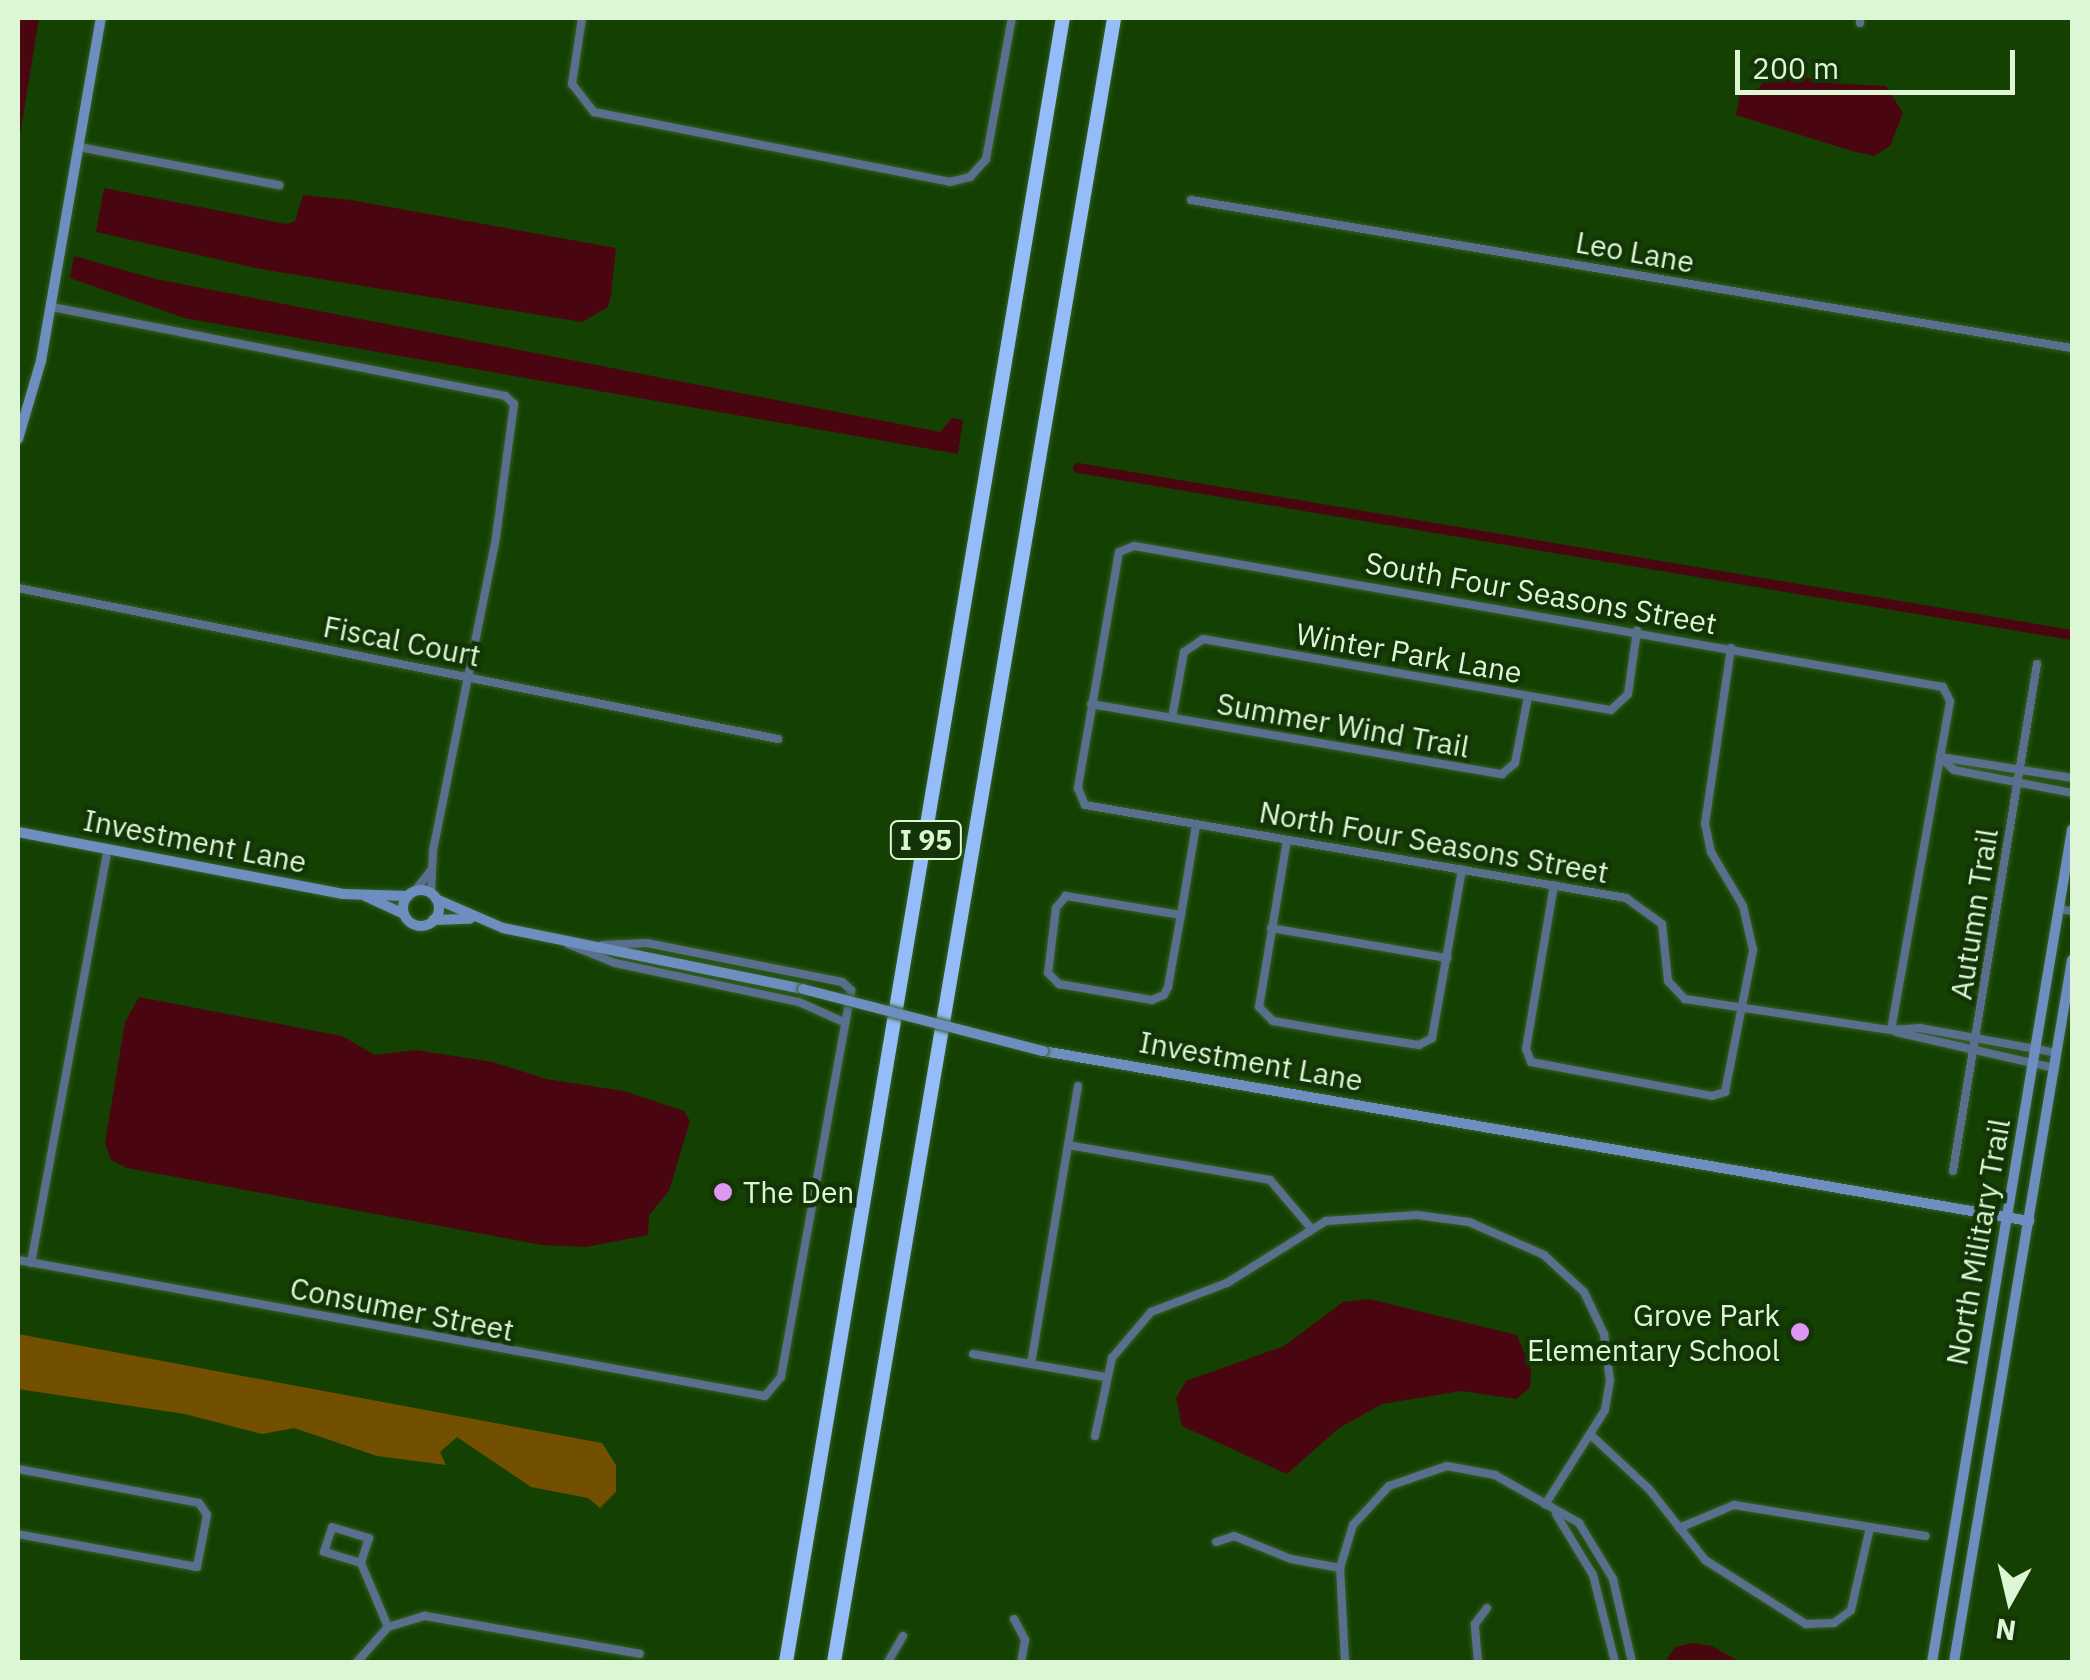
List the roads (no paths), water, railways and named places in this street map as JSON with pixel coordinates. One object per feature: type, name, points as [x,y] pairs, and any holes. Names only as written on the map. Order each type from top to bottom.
[{"type":"highway","name":"I 95","points":[[786,1662],[1064,18]]},
{"type":"highway","name":"I 95","points":[[834,1662],[1114,18]]},
{"type":"street","points":[[18,439],[52,308],[100,18]]},
{"type":"street","points":[[582,18],[572,78],[578,99],[600,115],[944,181],[970,177],[986,160],[1012,18]]},
{"type":"street","points":[[79,147],[279,185]]},
{"type":"street","name":"Leo Lane","points":[[1190,200],[2072,348]]},
{"type":"street","points":[[52,308],[510,399],[516,417],[431,870],[433,920]]},
{"type":"street","name":"South Four Seasons Street","points":[[1091,704],[1116,558],[1124,548],[1637,631],[1947,692],[1940,757]]},
{"type":"street","name":"Fiscal Court","points":[[18,588],[778,739]]},
{"type":"street","name":"Winter Park Lane","points":[[1172,718],[1184,652],[1203,640],[1528,697],[1617,707],[1628,694],[1637,631]]},
{"type":"street","points":[[1554,885],[1526,1050],[1531,1062],[1720,1096],[1732,1082],[1746,1010],[1748,920],[1711,852],[1704,824],[1731,648]]},
{"type":"street","name":"Autumn Trail","points":[[1953,1171],[2037,664]]},
{"type":"street","name":"Summer Wind Trail","points":[[1091,704],[1502,774],[1515,764],[1528,697]]},
{"type":"street","name":"North Four Seasons Street","points":[[1091,704],[1080,800],[1196,825],[1554,885],[1646,908],[1662,924],[1675,992],[1746,1010],[1892,1030]]},
{"type":"street","points":[[1940,757],[2072,778]]},
{"type":"street","points":[[1940,757],[1954,770],[2072,793]]},
{"type":"street","points":[[1892,1030],[1940,757]]},
{"type":"street","points":[[1181,914],[1066,896],[1056,908],[1048,973],[1059,984],[1158,999],[1168,987],[1181,914],[1196,825]]},
{"type":"street","name":"North Military Trail","points":[[1932,1662],[2072,830]]},
{"type":"street","name":"Investment Lane","points":[[18,832],[364,896],[433,896],[471,919]]},
{"type":"street","points":[[1287,840],[1271,928],[1262,1013],[1341,1033],[1426,1044],[1434,1032],[1462,870]]},
{"type":"street","points":[[31,1262],[108,850]]},
{"type":"street","points":[[404,914],[411,894],[431,870]]},
{"type":"street","name":"Investment Lane","points":[[364,896],[404,914],[418,925],[433,920],[471,919],[802,989],[1043,1051],[2029,1221]]},
{"type":"street","points":[[2059,908],[2072,911]]},
{"type":"street","points":[[1271,928],[1447,958]]},
{"type":"street","points":[[558,940],[615,963],[799,1002],[846,1024],[851,990],[842,982],[647,942],[590,946]]},
{"type":"street","name":"North Military Trail","points":[[1954,1662],[2072,960]]},
{"type":"street","name":"Consumer Street","points":[[18,1260],[750,1396],[777,1387],[846,1024]]},
{"type":"street","points":[[1892,1030],[1920,1028],[2057,1053]]},
{"type":"street","points":[[1892,1030],[2055,1068]]},
{"type":"street","points":[[1030,1364],[1078,1086]]},
{"type":"street","points":[[1068,1145],[1270,1180],[1310,1227]]},
{"type":"street","points":[[1095,1436],[1106,1377],[1119,1344],[1151,1312],[1239,1277],[1310,1227],[1360,1216],[1433,1216],[1498,1230],[1544,1255],[1584,1292],[1604,1334],[1608,1396],[1592,1436],[1545,1505]]},
{"type":"street","points":[[974,1354],[1106,1377]]},
{"type":"street","points":[[1592,1436],[1711,1564],[1758,1588],[1793,1616],[1820,1626],[1840,1620],[1856,1602],[1870,1528]]},
{"type":"street","points":[[18,1469],[199,1502],[207,1514],[197,1566],[18,1534]]},
{"type":"street","points":[[1346,1662],[1340,1568],[1362,1512],[1382,1490],[1417,1472],[1480,1470],[1556,1514],[1580,1523],[1601,1550],[1632,1662]]},
{"type":"street","points":[[1679,1528],[1734,1505],[1926,1536]]},
{"type":"street","points":[[1556,1514],[1593,1575],[1615,1662]]},
{"type":"street","points":[[361,1564],[324,1552],[332,1526],[369,1538],[361,1564],[388,1627]]},
{"type":"street","points":[[1216,1542],[1234,1536],[1276,1554],[1340,1568]]},
{"type":"street","points":[[1478,1662],[1475,1624],[1486,1608]]},
{"type":"street","points":[[357,1662],[388,1627],[438,1616],[640,1654]]},
{"type":"street","points":[[1014,1619],[1025,1640],[1021,1662]]},
{"type":"street","points":[[888,1662],[902,1636]]},
{"type":"waterway","points":[[1078,468],[2072,635]]},
{"type":"place","name":"The Den","points":[[723,1192]]},
{"type":"place","name":"Grove Park Elementary School","points":[[1800,1332]]}]
